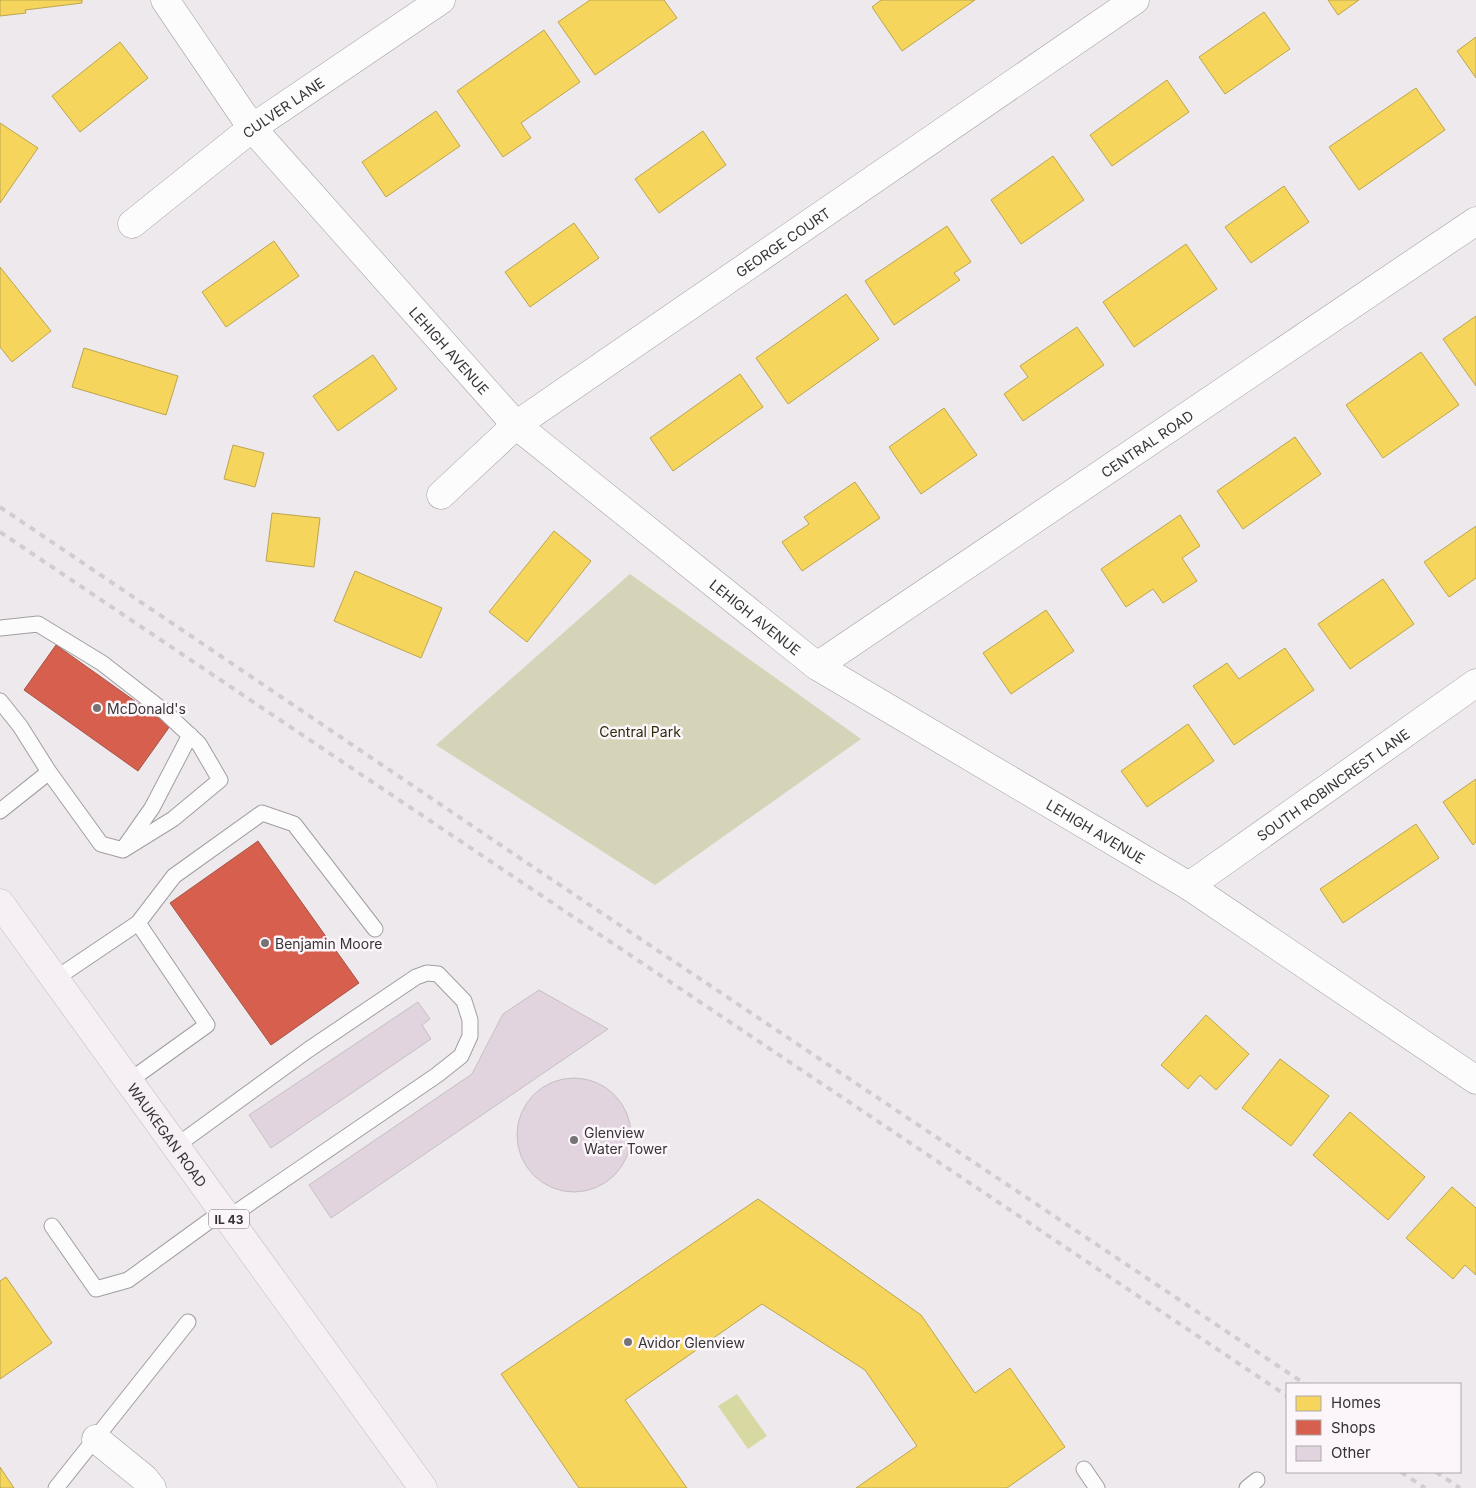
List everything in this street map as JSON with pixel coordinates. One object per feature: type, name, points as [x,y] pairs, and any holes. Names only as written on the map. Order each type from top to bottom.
[{"type":"main road","name":"WAUKEGAN ROAD","points":[[0,903],[423,1488]]},
{"type":"street","name":"LEHIGH AVENUE","points":[[164,0],[252,128],[516,425],[817,666],[1189,886],[1476,1080]]},
{"type":"street","name":"CULVER LANE","points":[[132,224],[252,128],[441,0]]},
{"type":"street","name":"GEORGE COURT","points":[[440,495],[516,425],[1135,0]]},
{"type":"street","name":"CENTRAL ROAD","points":[[817,666],[1476,221]]},
{"type":"street","name":"SOUTH ROBINCREST LANE","points":[[1189,886],[1476,683]]},
{"type":"street","points":[[96,1439],[144,1478],[152,1488]]},
{"type":"lane","points":[[0,628],[38,624],[102,663],[165,712],[190,735],[199,744],[220,780],[173,819],[123,850],[101,844],[49,772],[20,726],[0,701]]},
{"type":"lane","points":[[123,850],[152,808],[190,735]]},
{"type":"lane","points":[[0,811],[49,772]]},
{"type":"lane","points":[[55,979],[138,923],[174,876],[262,812],[294,824],[375,930]]},
{"type":"lane","points":[[129,1081],[207,1025],[138,923]]},
{"type":"lane","points":[[52,1226],[96,1289],[128,1280],[437,1075],[461,1056],[470,1036],[470,1020],[464,1001],[438,974],[427,973],[416,977],[308,1050],[176,1146]]},
{"type":"lane","points":[[56,1488],[188,1322]]},
{"type":"lane","points":[[1084,1469],[1097,1488]]},
{"type":"green space","name":"Central Park","points":[[630,574],[861,739],[655,885],[436,745]]},
{"type":"shaded area","points":[[737,1394],[767,1436],[748,1449],[718,1406]]},
{"type":"building: Homes","points":[[0,0],[82,0],[82,3],[25,10],[26,13],[0,16]]},
{"type":"building: Homes","points":[[590,0],[664,0],[677,18],[595,75],[558,22]]},
{"type":"building: Homes","points":[[881,0],[975,0],[902,51],[872,7]]},
{"type":"building: Homes","points":[[1328,0],[1359,0],[1338,15]]},
{"type":"building: Homes","points":[[1264,12],[1290,49],[1225,94],[1199,57]]},
{"type":"building: Homes","points":[[544,30],[580,82],[521,123],[531,138],[503,157],[457,91]]},
{"type":"building: Homes","points":[[1476,37],[1476,78],[1457,51]]},
{"type":"building: Homes","points":[[120,42],[148,78],[80,132],[52,96]]},
{"type":"building: Homes","points":[[1167,80],[1189,112],[1112,166],[1090,135]]},
{"type":"building: Homes","points":[[1416,88],[1445,130],[1359,190],[1329,147]]},
{"type":"building: Homes","points":[[436,111],[460,146],[386,197],[362,162]]},
{"type":"building: Homes","points":[[0,123],[38,148],[0,203]]},
{"type":"building: Homes","points":[[703,131],[726,165],[659,213],[635,179]]},
{"type":"building: Homes","points":[[1053,156],[1084,200],[1021,244],[991,200]]},
{"type":"building: Homes","points":[[1284,186],[1309,222],[1251,263],[1225,227]]},
{"type":"building: Homes","points":[[574,223],[599,258],[530,307],[505,272]]},
{"type":"building: Homes","points":[[947,226],[971,262],[954,273],[960,280],[894,325],[865,281]]},
{"type":"building: Homes","points":[[274,241],[299,276],[226,327],[202,292]]},
{"type":"building: Homes","points":[[1186,244],[1217,289],[1134,347],[1103,302]]},
{"type":"building: Homes","points":[[0,267],[51,331],[12,362],[0,347]]},
{"type":"building: Homes","points":[[846,294],[879,339],[788,404],[756,358]]},
{"type":"building: Homes","points":[[1476,316],[1476,386],[1443,339]]},
{"type":"building: Homes","points":[[1077,327],[1104,365],[1023,421],[1004,394],[1028,377],[1020,366]]},
{"type":"building: Homes","points":[[84,348],[178,376],[166,415],[72,387]]},
{"type":"building: Homes","points":[[1421,352],[1459,405],[1383,458],[1346,405]]},
{"type":"building: Homes","points":[[373,355],[397,389],[338,431],[313,396]]},
{"type":"building: Homes","points":[[740,374],[763,407],[673,471],[650,438]]},
{"type":"building: Homes","points":[[944,408],[977,455],[921,494],[889,447]]},
{"type":"building: Homes","points":[[1295,437],[1321,474],[1243,529],[1217,491]]},
{"type":"building: Homes","points":[[233,445],[264,453],[255,487],[224,479]]},
{"type":"building: Homes","points":[[855,482],[880,518],[802,571],[782,542],[809,524],[804,517]]},
{"type":"building: Homes","points":[[272,513],[320,518],[314,567],[266,561]]},
{"type":"building: Homes","points":[[1180,515],[1200,546],[1182,558],[1197,581],[1163,603],[1153,589],[1126,607],[1101,569]]},
{"type":"building: Homes","points":[[1476,526],[1476,578],[1449,597],[1424,562]]},
{"type":"building: Homes","points":[[554,531],[591,561],[527,642],[489,612]]},
{"type":"building: Homes","points":[[355,571],[442,608],[421,658],[334,621]]},
{"type":"building: Homes","points":[[1383,579],[1414,624],[1350,669],[1318,624]]},
{"type":"building: Homes","points":[[1046,610],[1074,651],[1011,694],[983,653]]},
{"type":"building: Homes","points":[[1285,648],[1314,690],[1234,745],[1193,686],[1227,663],[1239,679]]},
{"type":"building: Homes","points":[[1188,724],[1214,761],[1147,807],[1121,771]]},
{"type":"building: Homes","points":[[1476,779],[1476,842],[1473,845],[1443,802]]},
{"type":"building: Homes","points":[[1416,824],[1439,858],[1343,923],[1320,889]]},
{"type":"building: Homes","points":[[1206,1015],[1249,1054],[1216,1090],[1200,1075],[1188,1089],[1161,1065]]},
{"type":"building: Homes","points":[[1280,1059],[1329,1096],[1291,1146],[1242,1108]]},
{"type":"building: Homes","points":[[1350,1112],[1425,1177],[1388,1220],[1313,1155]]},
{"type":"building: Homes","points":[[1452,1187],[1476,1208],[1476,1275],[1465,1265],[1453,1279],[1406,1238]]},
{"type":"building: Homes","name":"Avidor Glenview","points":[[758,1199],[921,1315],[975,1393],[1010,1368],[1065,1447],[1007,1488],[856,1488],[917,1446],[865,1370],[762,1304],[625,1400],[687,1488],[579,1488],[501,1374]]},
{"type":"building: Homes","points":[[6,1277],[52,1343],[0,1379],[0,1281]]},
{"type":"building: Homes","points":[[0,1467],[14,1488],[0,1488]]},
{"type":"building: Shops","name":"McDonald's","points":[[56,645],[170,726],[138,771],[24,690]]},
{"type":"building: Shops","name":"Benjamin Moore","points":[[258,841],[359,983],[271,1045],[170,903]]},
{"type":"building: Other","points":[[539,990],[608,1029],[331,1218],[309,1185],[472,1074],[503,1014]]},
{"type":"building: Other","points":[[418,1002],[430,1019],[422,1025],[431,1039],[271,1148],[249,1115]]},
{"type":"building: Other","name":"Glenview Water Tower","points":[[574,1078],[596,1082],[615,1094],[627,1113],[631,1135],[627,1157],[615,1176],[596,1188],[574,1192],[552,1188],[533,1176],[521,1157],[517,1135],[521,1113],[533,1094],[552,1082]]},
{"type":"railway","points":[[0,507],[1304,1383]]},
{"type":"railway","points":[[0,532],[1286,1395]]},
{"type":"railway","points":[[1402,1473],[1425,1488]]},
{"type":"railway","points":[[1438,1473],[1460,1488]]},
{"type":"place","name":"McDonald's","points":[[97,708]]},
{"type":"place","name":"Benjamin Moore","points":[[265,943]]},
{"type":"place","name":"Glenview Water Tower","points":[[574,1140]]},
{"type":"place","name":"Avidor Glenview","points":[[628,1342]]}]
